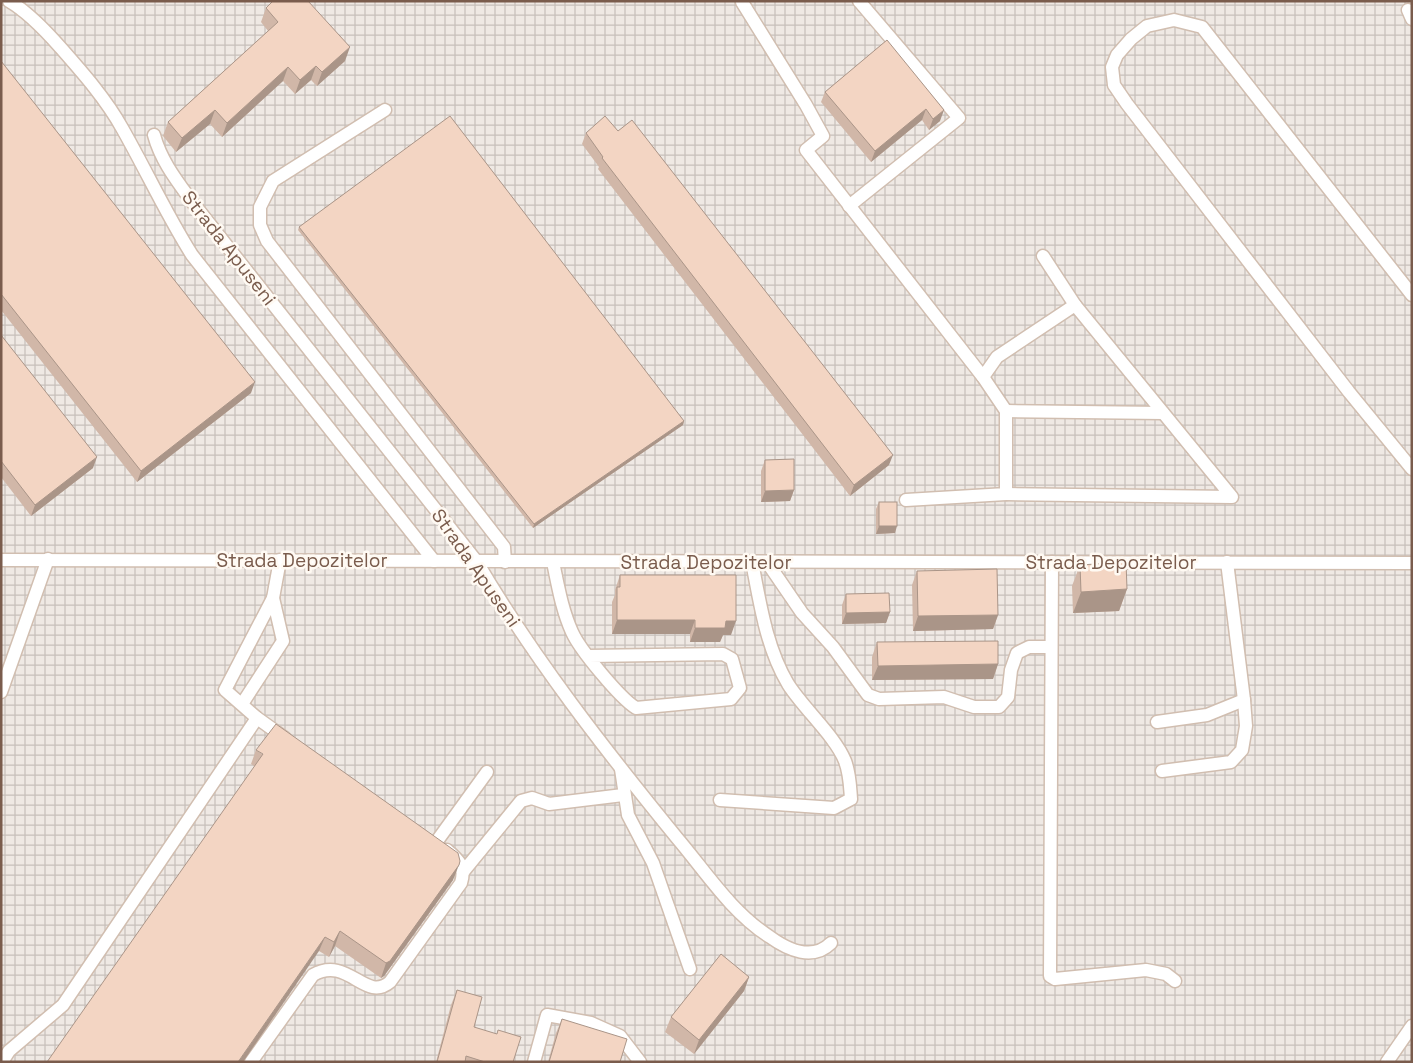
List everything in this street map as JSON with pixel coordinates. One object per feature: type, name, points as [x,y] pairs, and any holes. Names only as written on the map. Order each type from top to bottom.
[{"type":"street","name":"Strada Apuseni","points":[[9,1],[19,7],[84,73],[122,126],[165,211],[192,255],[434,561]]},
{"type":"street","points":[[849,206],[959,118],[859,1]]},
{"type":"street","points":[[742,2],[823,136],[806,150],[983,377],[1006,411],[1006,494]]},
{"type":"street","points":[[1412,295],[1202,27],[1174,20],[1147,26],[1131,39],[1117,55],[1112,67],[1114,85],[1218,223],[1412,470]]},
{"type":"street","points":[[385,110],[273,181],[260,207],[260,225],[267,241],[504,547],[505,562]]},
{"type":"street","name":"Strada Apuseni","points":[[154,135],[159,152],[193,203],[477,562],[501,603],[621,769],[727,900],[754,926],[779,943],[797,951],[816,953],[831,944]]},
{"type":"street","points":[[906,500],[1006,494],[1232,497],[1075,305],[1042,256]]},
{"type":"street","points":[[983,377],[998,357],[1075,305]]},
{"type":"street","points":[[1006,411],[1163,413]]},
{"type":"street","name":"Strada Depozitelor","points":[[1,560],[1412,563]]},
{"type":"street","points":[[1,692],[48,560]]},
{"type":"street","points":[[280,560],[273,598],[225,688],[226,692],[257,718],[298,746]]},
{"type":"street","points":[[553,562],[561,598],[573,634],[589,656],[624,701],[636,708],[731,698],[740,688],[732,659],[723,654],[589,656]]},
{"type":"street","points":[[720,800],[834,808],[850,799],[849,777],[844,760],[788,684],[778,662],[764,625],[752,562]]},
{"type":"street","points":[[767,562],[802,613],[833,647],[868,695],[879,699],[944,697],[974,707],[999,707],[1008,696],[1011,670],[1017,653],[1029,647],[1051,647]]},
{"type":"street","points":[[1052,562],[1050,976],[1055,978],[1146,970],[1166,974],[1175,981]]},
{"type":"street","points":[[1162,771],[1231,762],[1242,750],[1246,726],[1244,700],[1227,562]]},
{"type":"street","points":[[242,704],[283,641],[273,598]]},
{"type":"street","points":[[1157,722],[1207,715],[1244,700]]},
{"type":"street","points":[[4,1053],[63,1005],[257,718]]},
{"type":"street","points":[[621,769],[623,795],[628,815],[653,863],[690,969]]},
{"type":"street","points":[[251,1062],[313,975],[324,970],[338,969],[374,988],[382,987],[390,982],[461,883],[463,872],[460,860],[433,839],[487,772]]},
{"type":"street","points":[[463,872],[521,801],[532,798],[549,804],[623,795]]},
{"type":"street","points":[[534,1062],[547,1015],[591,1023],[620,1036],[640,1062]]},
{"type":"street","points":[[1387,1062],[1412,1026]]},
{"type":"shaded area","points":[[1,1],[1412,1],[1412,1062],[1,1062]]},
{"type":"building","points":[[273,1],[308,1],[350,47],[322,72],[316,66],[300,80],[288,67],[227,123],[215,110],[182,138],[168,122],[278,22],[266,8]]},
{"type":"building","points":[[887,40],[944,110],[933,119],[926,109],[875,151],[825,92]]},
{"type":"building","points":[[1,61],[255,382],[141,471],[1,294]]},
{"type":"building","points":[[450,116],[684,421],[534,524],[299,227]]},
{"type":"building","points":[[605,116],[618,131],[632,120],[893,455],[854,485],[602,158],[586,133]]},
{"type":"building","points":[[1,335],[97,457],[35,505],[1,461]]},
{"type":"building","points":[[794,459],[794,490],[765,491],[765,460]]},
{"type":"building","points":[[879,502],[897,502],[897,526],[879,526]]},
{"type":"building","points":[[1126,562],[1127,589],[1081,592],[1080,565]]},
{"type":"building","points":[[997,569],[998,615],[918,616],[917,571]]},
{"type":"building","points":[[620,575],[736,575],[736,621],[726,621],[725,628],[695,628],[695,620],[617,620],[617,587],[620,587]]},
{"type":"building","points":[[889,593],[890,612],[846,613],[846,594]]},
{"type":"building","points":[[998,641],[998,664],[878,666],[877,642]]},
{"type":"building","points":[[276,724],[458,853],[459,865],[390,961],[386,963],[340,931],[334,942],[325,937],[238,1062],[47,1062],[263,754],[256,750]]},
{"type":"building","points":[[721,954],[749,977],[699,1040],[671,1017]]},
{"type":"building","points":[[457,990],[482,997],[474,1027],[497,1034],[498,1030],[521,1037],[513,1062],[485,1062],[466,1056],[465,1062],[437,1062]]},
{"type":"building","points":[[562,1019],[627,1039],[620,1062],[549,1062]]}]
